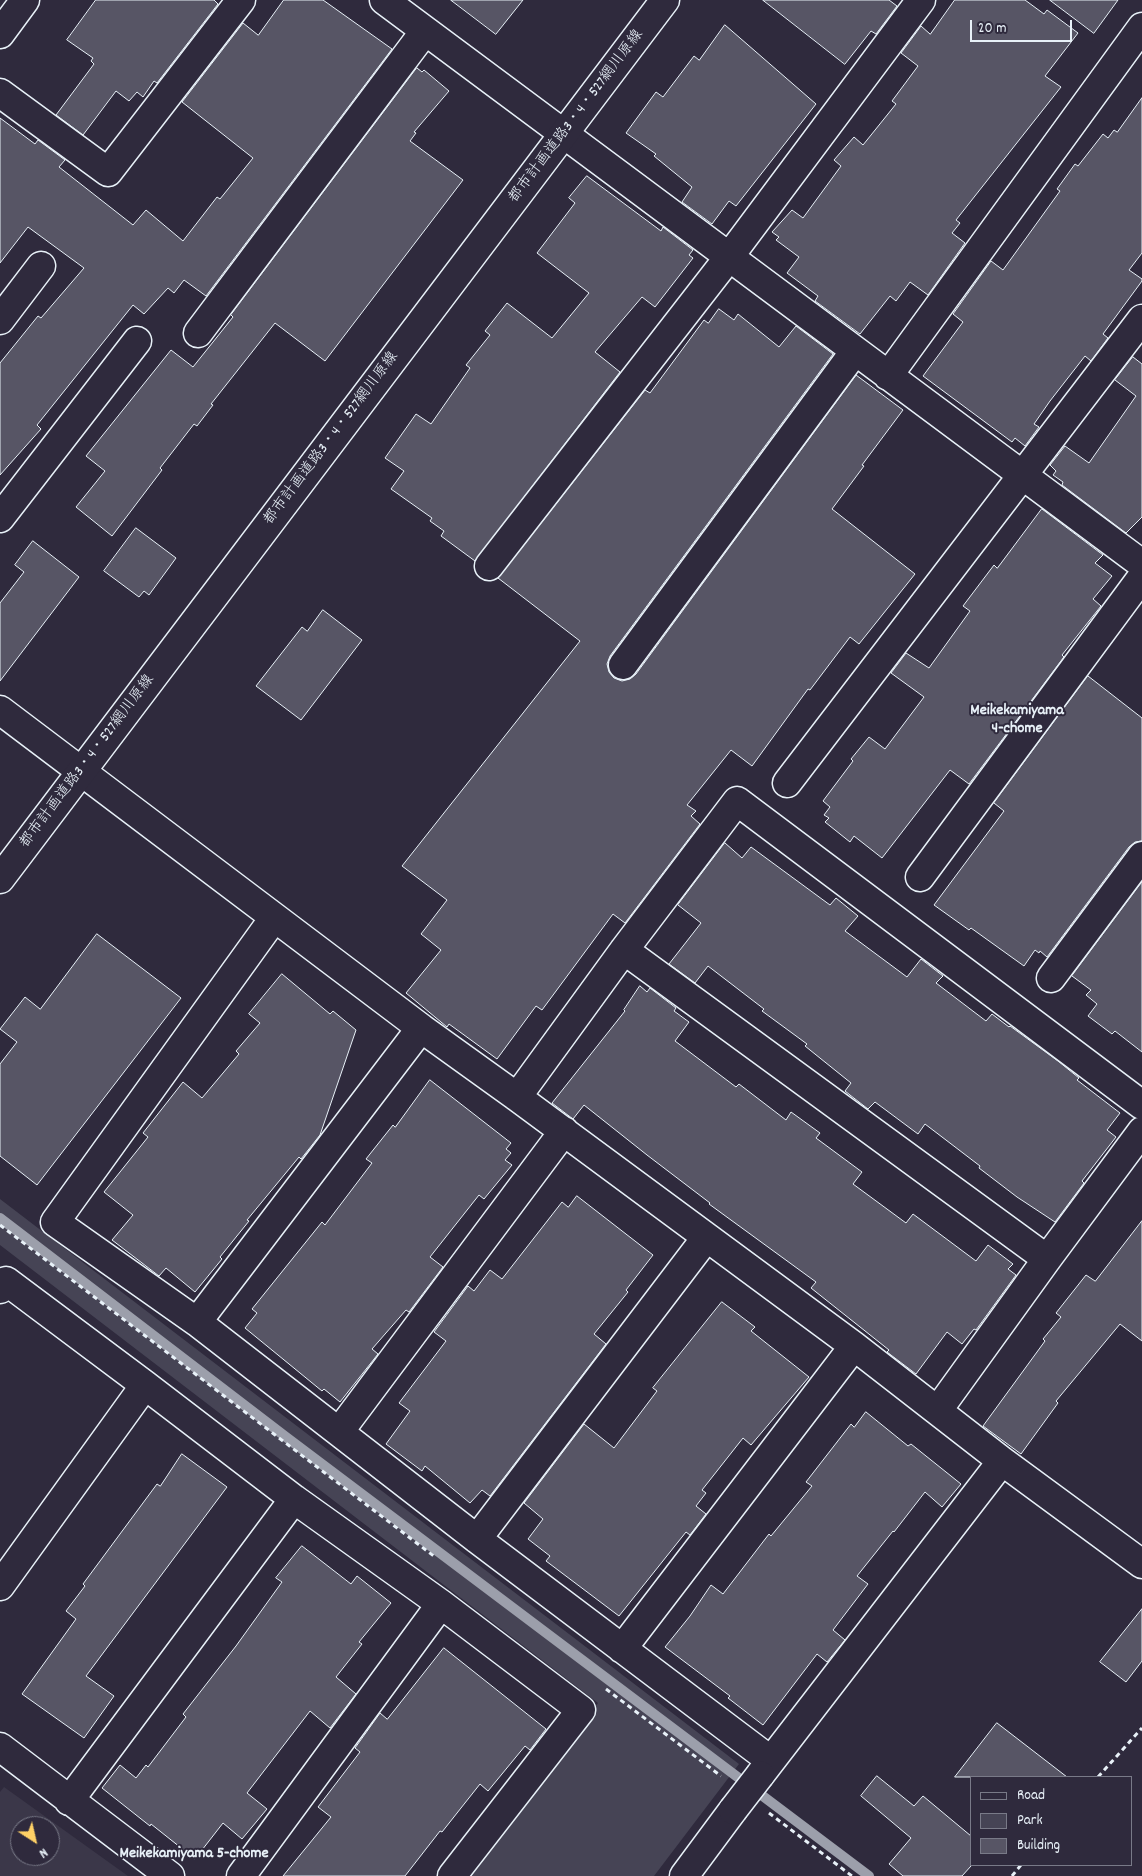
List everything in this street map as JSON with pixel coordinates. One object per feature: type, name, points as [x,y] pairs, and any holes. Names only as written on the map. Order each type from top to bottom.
[{"type":"street","points":[[0,34],[25,0]]},
{"type":"street","points":[[0,93],[108,172],[241,0]]},
{"type":"street","points":[[384,0],[1142,564]]},
{"type":"street","name":"都市計画道路3・4・527網川原線","points":[[0,879],[665,0]]},
{"type":"street","points":[[489,566],[728,256],[921,0]]},
{"type":"street","points":[[888,376],[1142,27]]},
{"type":"street","points":[[198,333],[425,31]]},
{"type":"street","points":[[0,320],[41,266]]},
{"type":"street","points":[[787,783],[1142,319]]},
{"type":"street","points":[[0,518],[137,341]]},
{"type":"street","points":[[623,665],[855,351]]},
{"type":"street","points":[[920,877],[1142,577]]},
{"type":"street","points":[[0,710],[421,1028],[564,1131],[854,1346],[1002,1461],[1142,1564]]},
{"type":"street","points":[[517,1097],[624,950],[737,801],[1142,1105]]},
{"type":"street","points":[[1051,978],[1142,856]]},
{"type":"street","points":[[274,918],[55,1222],[197,1322],[622,1649],[765,1768]]},
{"type":"street","points":[[624,950],[1047,1259]]},
{"type":"street","points":[[197,1322],[421,1028]]},
{"type":"street","points":[[339,1432],[564,1131]]},
{"type":"street","points":[[938,1410],[1142,1131]]},
{"type":"street","points":[[477,1539],[706,1238]]},
{"type":"street","points":[[0,1290],[6,1281],[294,1499],[441,1604],[581,1710],[452,1876]]},
{"type":"street","points":[[622,1649],[854,1346]]},
{"type":"street","points":[[0,1586],[145,1385]]},
{"type":"street","points":[[684,1876],[1002,1461]]},
{"type":"street","points":[[69,1801],[294,1499]]},
{"type":"street","points":[[241,1876],[441,1604]]},
{"type":"street","points":[[0,1747],[170,1876]]},
{"type":"path","points":[[0,1225],[442,1563]]},
{"type":"path","points":[[599,1683],[725,1780]]},
{"type":"path","points":[[1099,1776],[1142,1728]]},
{"type":"path","points":[[765,1810],[852,1876]]},
{"type":"path","points":[[1012,1876],[1020,1866]]},
{"type":"shaded area","points":[[4,1787],[44,1816],[10,1816],[10,1866],[60,1866],[60,1827],[128,1876],[0,1876],[0,1792]]},
{"type":"green space","points":[[0,1199],[739,1764],[654,1876],[469,1876],[598,1703],[0,1245]]},
{"type":"building","points":[[96,0],[214,0],[218,4],[157,83],[154,81],[143,97],[137,92],[129,101],[116,91],[83,135],[56,115],[94,64],[91,61],[93,58],[67,40]]},
{"type":"building","points":[[284,0],[323,0],[392,49],[206,296],[184,280],[174,293],[168,288],[144,314],[133,305],[37,425],[41,429],[0,475],[0,363],[38,316],[41,318],[84,268],[28,227],[0,263],[0,118],[35,144],[38,140],[65,160],[59,167],[133,225],[146,210],[183,241],[217,197],[220,199],[253,158],[182,102],[243,23],[258,35]]},
{"type":"building","points":[[451,0],[523,0],[496,34]]},
{"type":"building","points":[[763,0],[889,0],[897,6],[876,34],[871,31],[845,64]]},
{"type":"building","points":[[955,0],[1025,0],[1044,14],[1047,10],[1078,33],[1045,76],[1061,87],[956,220],[960,223],[952,233],[965,243],[928,295],[910,282],[896,301],[890,296],[860,334],[815,301],[818,296],[787,273],[799,257],[776,240],[779,237],[772,232],[792,210],[803,218],[841,166],[834,160],[854,137],[863,145],[896,104],[892,101],[918,66],[901,53],[921,26],[930,34]]},
{"type":"building","points":[[1050,0],[1118,0],[1094,33]]},
{"type":"building","points":[[725,25],[816,104],[736,206],[729,201],[712,224],[682,202],[692,187],[654,156],[656,154],[626,133],[656,92],[663,97],[694,56],[699,60]]},
{"type":"building","points":[[417,68],[422,72],[424,70],[449,91],[414,132],[416,133],[410,141],[463,180],[325,361],[275,323],[211,404],[213,405],[197,426],[194,424],[160,468],[162,470],[112,536],[76,507],[105,471],[86,456],[171,350],[193,367],[233,317],[231,315]]},
{"type":"building","points":[[1142,98],[1142,253],[1129,270],[1142,279],[1142,281],[1103,334],[1108,338],[1091,361],[1085,356],[1050,401],[1034,424],[1039,427],[1025,446],[1015,438],[1012,442],[923,376],[963,322],[953,314],[991,261],[1003,270],[1060,191],[1057,189],[1075,164],[1078,166],[1103,134],[1108,138],[1114,130],[1117,132]]},
{"type":"building","points":[[587,176],[661,231],[663,227],[693,250],[689,255],[693,258],[655,307],[642,297],[595,352],[620,372],[475,561],[441,536],[444,531],[430,521],[432,518],[391,489],[404,471],[385,458],[416,414],[431,424],[470,368],[466,365],[490,335],[485,331],[507,303],[552,338],[589,293],[537,253],[575,203],[569,198]]},
{"type":"building","points":[[719,309],[734,320],[738,314],[779,347],[796,326],[833,354],[610,656],[607,664],[609,672],[614,678],[622,681],[630,679],[636,674],[856,375],[903,410],[832,509],[915,574],[859,644],[850,637],[810,690],[808,689],[752,766],[731,750],[687,805],[696,811],[691,816],[700,824],[625,923],[613,914],[542,1010],[536,1006],[497,1059],[449,1024],[447,1027],[406,993],[441,950],[421,934],[447,900],[402,866],[580,641],[498,578],[645,390],[650,393],[704,320],[708,323]]},
{"type":"building","points":[[1133,357],[1142,364],[1142,517],[1126,533],[1062,485],[1063,482],[1053,475],[1056,471],[1050,465],[1065,446],[1089,463],[1136,396],[1115,380]]},
{"type":"building","points":[[1042,509],[1103,555],[1095,563],[1112,576],[1093,599],[1101,606],[1062,655],[1064,657],[969,784],[950,770],[882,858],[854,836],[850,842],[825,822],[829,818],[824,815],[830,807],[823,801],[853,761],[851,759],[869,737],[885,749],[924,697],[891,673],[906,653],[929,668],[970,611],[963,606],[994,565],[997,568]]},
{"type":"building","points":[[136,528],[176,558],[149,595],[144,591],[139,597],[104,571]]},
{"type":"building","points":[[33,541],[79,577],[0,681],[0,603],[24,572],[15,565]]},
{"type":"building","points":[[323,610],[362,640],[301,720],[256,686],[302,627],[307,631]]},
{"type":"building","points":[[1088,676],[1142,718],[1142,841],[1135,842],[1129,847],[1047,957],[1040,951],[1039,953],[1035,950],[1024,966],[971,928],[969,930],[934,905],[1004,811],[994,803]]},
{"type":"building","points":[[725,843],[742,858],[751,847],[830,905],[836,898],[858,916],[845,931],[907,977],[921,959],[943,976],[936,983],[986,1021],[992,1014],[1010,1026],[1058,1061],[1079,1078],[1077,1080],[1120,1113],[1107,1130],[1116,1137],[1082,1181],[1084,1183],[1055,1222],[1017,1197],[925,1124],[918,1134],[875,1102],[868,1109],[845,1091],[851,1083],[805,1046],[807,1044],[762,1011],[764,1009],[708,966],[695,983],[669,964],[701,923],[678,905]]},
{"type":"building","points":[[1142,882],[1142,1052],[1115,1031],[1112,1034],[1088,1016],[1097,1004],[1086,995],[1091,990],[1072,976]]},
{"type":"building","points":[[97,934],[181,998],[37,1185],[0,1156],[0,1064],[17,1042],[0,1029],[25,997],[40,1009]]},
{"type":"building","points":[[282,974],[330,1014],[333,1011],[356,1030],[320,1135],[301,1159],[299,1157],[247,1220],[249,1221],[220,1257],[222,1259],[195,1292],[166,1268],[159,1276],[112,1240],[133,1215],[104,1192],[148,1137],[143,1133],[183,1082],[202,1098],[239,1054],[236,1051],[260,1023],[249,1014]]},
{"type":"building","points":[[640,986],[647,992],[650,988],[676,1008],[674,1011],[689,1022],[675,1041],[736,1087],[739,1084],[786,1120],[791,1112],[820,1133],[816,1138],[862,1172],[853,1184],[906,1223],[913,1214],[976,1261],[988,1245],[1013,1264],[1008,1269],[1016,1275],[976,1330],[974,1329],[962,1344],[947,1332],[916,1374],[811,1288],[816,1282],[709,1204],[584,1105],[573,1119],[552,1103],[625,1011]]},
{"type":"building","points":[[430,1080],[511,1143],[506,1149],[511,1153],[505,1160],[512,1165],[484,1199],[479,1195],[430,1257],[443,1267],[409,1312],[406,1310],[372,1349],[378,1354],[340,1402],[324,1389],[322,1391],[245,1328],[257,1313],[252,1309],[322,1222],[325,1225],[372,1163],[366,1159],[393,1125],[395,1127]]},
{"type":"building","points":[[577,1196],[653,1255],[626,1290],[628,1292],[594,1334],[606,1344],[490,1496],[482,1490],[470,1503],[425,1466],[422,1471],[386,1444],[410,1411],[399,1403],[446,1341],[434,1332],[468,1286],[474,1291],[490,1270],[502,1279],[562,1202],[568,1207]]},
{"type":"building","points":[[1142,1221],[1142,1341],[1120,1324],[1056,1401],[1058,1403],[1021,1454],[983,1426],[1045,1341],[1043,1339],[1061,1317],[1056,1313],[1086,1275],[1095,1281]]},
{"type":"building","points":[[722,1302],[755,1327],[751,1331],[809,1377],[751,1445],[743,1438],[702,1490],[706,1493],[696,1506],[706,1514],[690,1535],[686,1532],[619,1616],[546,1561],[550,1556],[528,1539],[543,1519],[524,1503],[584,1424],[614,1448],[657,1391],[653,1388]]},
{"type":"building","points":[[866,1412],[908,1446],[911,1444],[961,1484],[942,1507],[925,1492],[857,1576],[868,1584],[833,1630],[845,1640],[827,1662],[817,1654],[763,1725],[728,1698],[730,1696],[665,1647],[690,1616],[711,1585],[723,1594],[769,1534],[771,1536],[812,1486],[806,1482],[851,1424],[854,1427]]},
{"type":"building","points":[[182,1454],[227,1487],[86,1676],[114,1696],[84,1738],[22,1694],[76,1619],[66,1611],[85,1586],[83,1584],[157,1484],[160,1486]]},
{"type":"building","points":[[302,1546],[351,1584],[357,1576],[391,1603],[359,1642],[362,1644],[336,1677],[356,1694],[330,1728],[310,1711],[247,1793],[267,1809],[242,1839],[223,1823],[195,1859],[102,1788],[120,1765],[136,1778],[146,1765],[148,1767],[186,1717],[183,1714],[236,1646],[282,1582],[276,1578]]},
{"type":"building","points":[[1142,1609],[1142,1661],[1126,1682],[1100,1662]]},
{"type":"building","points":[[444,1648],[546,1729],[530,1750],[525,1746],[488,1791],[480,1784],[405,1876],[283,1876],[331,1817],[318,1807],[360,1752],[355,1748],[380,1713],[387,1719]]},
{"type":"building","points":[[997,1723],[1066,1776],[970,1776],[955,1777]]},
{"type":"building","points":[[877,1776],[914,1806],[923,1796],[970,1835],[971,1866],[962,1876],[903,1876],[889,1864],[911,1838],[861,1796]]},
{"type":"waterway","points":[[0,1218],[286,1437],[869,1876]]},
{"type":"district","name":"Meikekamiyama 4-chome","points":[[1017,721]]},
{"type":"district","name":"Meikekamiyama 5-chome","points":[[194,1855]]}]
